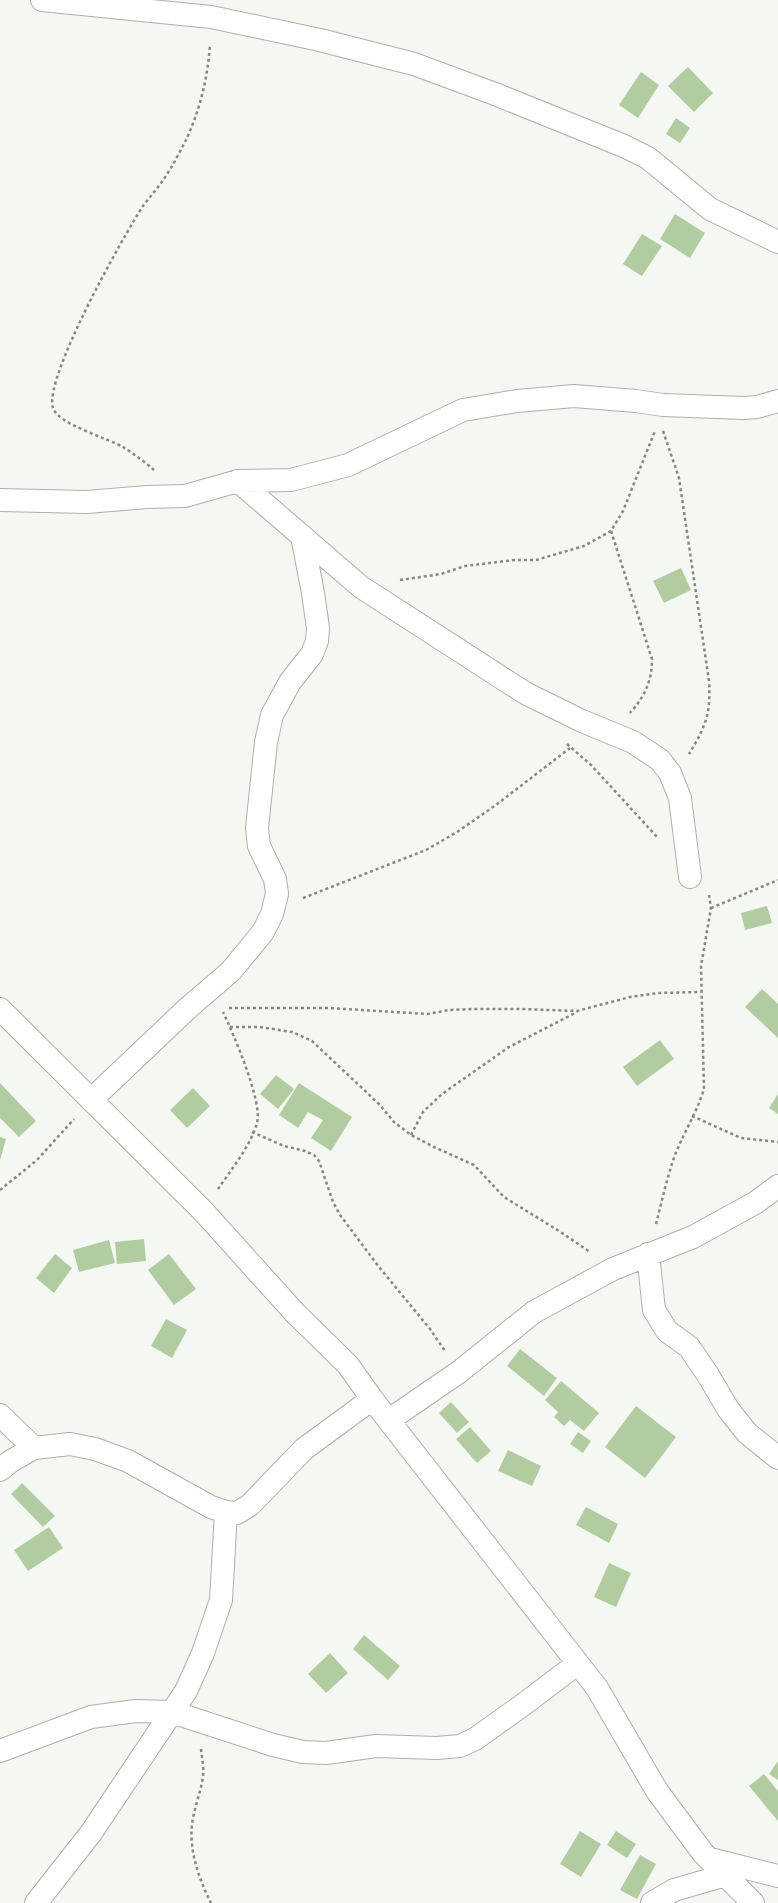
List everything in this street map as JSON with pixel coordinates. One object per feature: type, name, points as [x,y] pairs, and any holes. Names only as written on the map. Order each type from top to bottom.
[{"type":"street","points":[[42,0],[211,17],[320,40],[414,64],[515,102],[624,146],[648,158],[710,209],[778,242]]},
{"type":"street","points":[[0,500],[87,502],[147,497],[185,496],[238,481],[292,480],[348,465],[463,410],[517,401],[574,396],[636,401],[661,413],[757,407],[778,401]]},
{"type":"street","points":[[238,481],[361,587],[525,693],[582,722],[633,742],[660,760],[670,773],[680,798],[690,877]]},
{"type":"street","points":[[91,1100],[188,1008],[231,971],[263,932],[272,914],[277,894],[275,879],[259,846],[257,828],[266,742],[272,715],[290,682],[312,654],[318,628],[302,536]]},
{"type":"street","points":[[0,1009],[203,1211],[295,1313],[348,1365],[372,1399],[597,1688],[658,1791],[709,1859],[753,1903]]},
{"type":"street","points":[[389,1420],[459,1372],[534,1312],[613,1269],[693,1237],[755,1203],[778,1186]]},
{"type":"street","points":[[648,1254],[654,1310],[667,1331],[689,1347],[728,1409],[747,1433],[778,1458]]},
{"type":"street","points":[[0,1470],[11,1461],[34,1448],[70,1444],[95,1449],[128,1461],[211,1507],[226,1512],[237,1513],[250,1506],[304,1449],[372,1399]]},
{"type":"street","points":[[0,1415],[34,1448]]},
{"type":"street","points":[[36,1903],[91,1833],[186,1691],[203,1653],[221,1600],[226,1512]]},
{"type":"street","points":[[0,1750],[91,1717],[136,1711],[172,1712],[273,1745],[303,1752],[326,1753],[376,1746],[437,1748],[460,1746],[475,1739],[577,1664]]},
{"type":"street","points":[[709,1859],[778,1876]]},
{"type":"street","points":[[652,1903],[674,1890],[726,1875]]},
{"type":"path","points":[[185,496],[146,463],[122,447],[65,421],[52,407],[54,389],[59,368],[70,342],[123,240],[144,205],[167,175],[194,121],[204,89],[209,61],[211,17]]},
{"type":"path","points":[[361,587],[441,574],[464,566],[514,560],[536,560],[584,546],[611,531],[623,511],[661,413]]},
{"type":"path","points":[[661,413],[679,478],[703,633],[710,704],[703,731],[673,781]]},
{"type":"path","points":[[611,531],[652,659],[652,673],[647,690],[638,705],[613,733]]},
{"type":"path","points":[[566,743],[591,765],[661,842]]},
{"type":"path","points":[[272,914],[304,898],[426,850],[457,832],[496,805],[570,748]]},
{"type":"path","points":[[648,1254],[674,1156],[700,1102],[704,1089],[701,966],[711,908],[710,898],[706,890],[690,877]]},
{"type":"path","points":[[711,908],[778,880]]},
{"type":"path","points":[[411,1135],[423,1112],[442,1094],[509,1047],[577,1012],[630,997],[658,993],[701,992]]},
{"type":"path","points":[[203,1211],[244,1150],[257,1124],[258,1105],[230,1027],[221,1008],[328,1008],[428,1014],[449,1010],[522,1008],[577,1012]]},
{"type":"path","points":[[230,1027],[260,1027],[292,1032],[312,1041],[380,1105],[394,1122],[411,1135],[474,1165],[504,1197],[559,1231],[613,1269]]},
{"type":"path","points":[[0,1190],[37,1160],[91,1100]]},
{"type":"path","points":[[692,1116],[741,1138],[778,1142]]},
{"type":"path","points":[[252,1132],[284,1146],[305,1150],[314,1155],[319,1161],[333,1202],[340,1215],[379,1267],[430,1329],[459,1372]]},
{"type":"path","points":[[197,1721],[204,1768],[192,1824],[193,1851],[203,1887],[211,1903]]},
{"type":"building","points":[[688,67],[713,93],[694,112],[668,86]]},
{"type":"building","points":[[641,72],[659,85],[638,118],[619,105]]},
{"type":"building","points":[[676,118],[690,128],[680,143],[666,134]]},
{"type":"building","points":[[675,214],[705,233],[690,258],[660,239]]},
{"type":"building","points":[[642,234],[662,246],[642,276],[623,264]]},
{"type":"building","points":[[681,568],[691,590],[664,603],[653,581]]},
{"type":"building","points":[[767,906],[772,923],[745,930],[741,913]]},
{"type":"building","points":[[762,989],[778,1004],[778,1038],[745,1007]]},
{"type":"building","points":[[660,1040],[674,1059],[637,1086],[623,1067]]},
{"type":"building","points":[[276,1075],[294,1089],[278,1109],[260,1094]]},
{"type":"building","points":[[0,1083],[36,1121],[19,1137],[0,1118]]},
{"type":"building","points":[[299,1083],[352,1117],[331,1151],[311,1138],[323,1120],[308,1112],[298,1128],[279,1115]]},
{"type":"building","points":[[193,1088],[210,1106],[187,1128],[170,1110]]},
{"type":"building","points":[[778,1094],[778,1114],[769,1108]]},
{"type":"building","points":[[0,1137],[6,1139],[0,1160]]},
{"type":"building","points":[[144,1239],[146,1261],[117,1264],[115,1242]]},
{"type":"building","points":[[109,1240],[115,1263],[79,1272],[73,1250]]},
{"type":"building","points":[[55,1254],[72,1268],[54,1293],[36,1278]]},
{"type":"building","points":[[169,1254],[196,1289],[174,1305],[148,1270]]},
{"type":"building","points":[[166,1319],[187,1330],[172,1358],[151,1346]]},
{"type":"building","points":[[520,1349],[557,1378],[544,1396],[507,1366]]},
{"type":"building","points":[[561,1381],[599,1413],[584,1431],[570,1420],[564,1426],[554,1417],[558,1412],[545,1400]]},
{"type":"building","points":[[451,1402],[469,1422],[457,1433],[439,1413]]},
{"type":"building","points":[[636,1406],[676,1437],[645,1478],[605,1447]]},
{"type":"building","points":[[470,1427],[491,1451],[477,1463],[456,1439]]},
{"type":"building","points":[[578,1432],[591,1441],[583,1453],[570,1444]]},
{"type":"building","points":[[508,1450],[541,1466],[532,1486],[498,1471]]},
{"type":"building","points":[[22,1483],[55,1516],[43,1527],[11,1494]]},
{"type":"building","points":[[586,1507],[618,1524],[609,1543],[576,1525]]},
{"type":"building","points":[[49,1527],[63,1548],[28,1571],[14,1550]]},
{"type":"building","points":[[609,1563],[631,1573],[616,1607],[594,1597]]},
{"type":"building","points":[[364,1635],[400,1666],[388,1680],[353,1649]]},
{"type":"building","points":[[330,1653],[348,1673],[326,1693],[308,1674]]},
{"type":"building","points":[[778,1761],[778,1780],[769,1774]]},
{"type":"building","points":[[764,1774],[778,1791],[778,1821],[749,1786]]},
{"type":"building","points":[[580,1831],[601,1844],[581,1877],[560,1864]]},
{"type":"building","points":[[616,1831],[636,1844],[627,1858],[607,1845]]},
{"type":"building","points":[[640,1855],[656,1864],[637,1899],[620,1890]]}]
